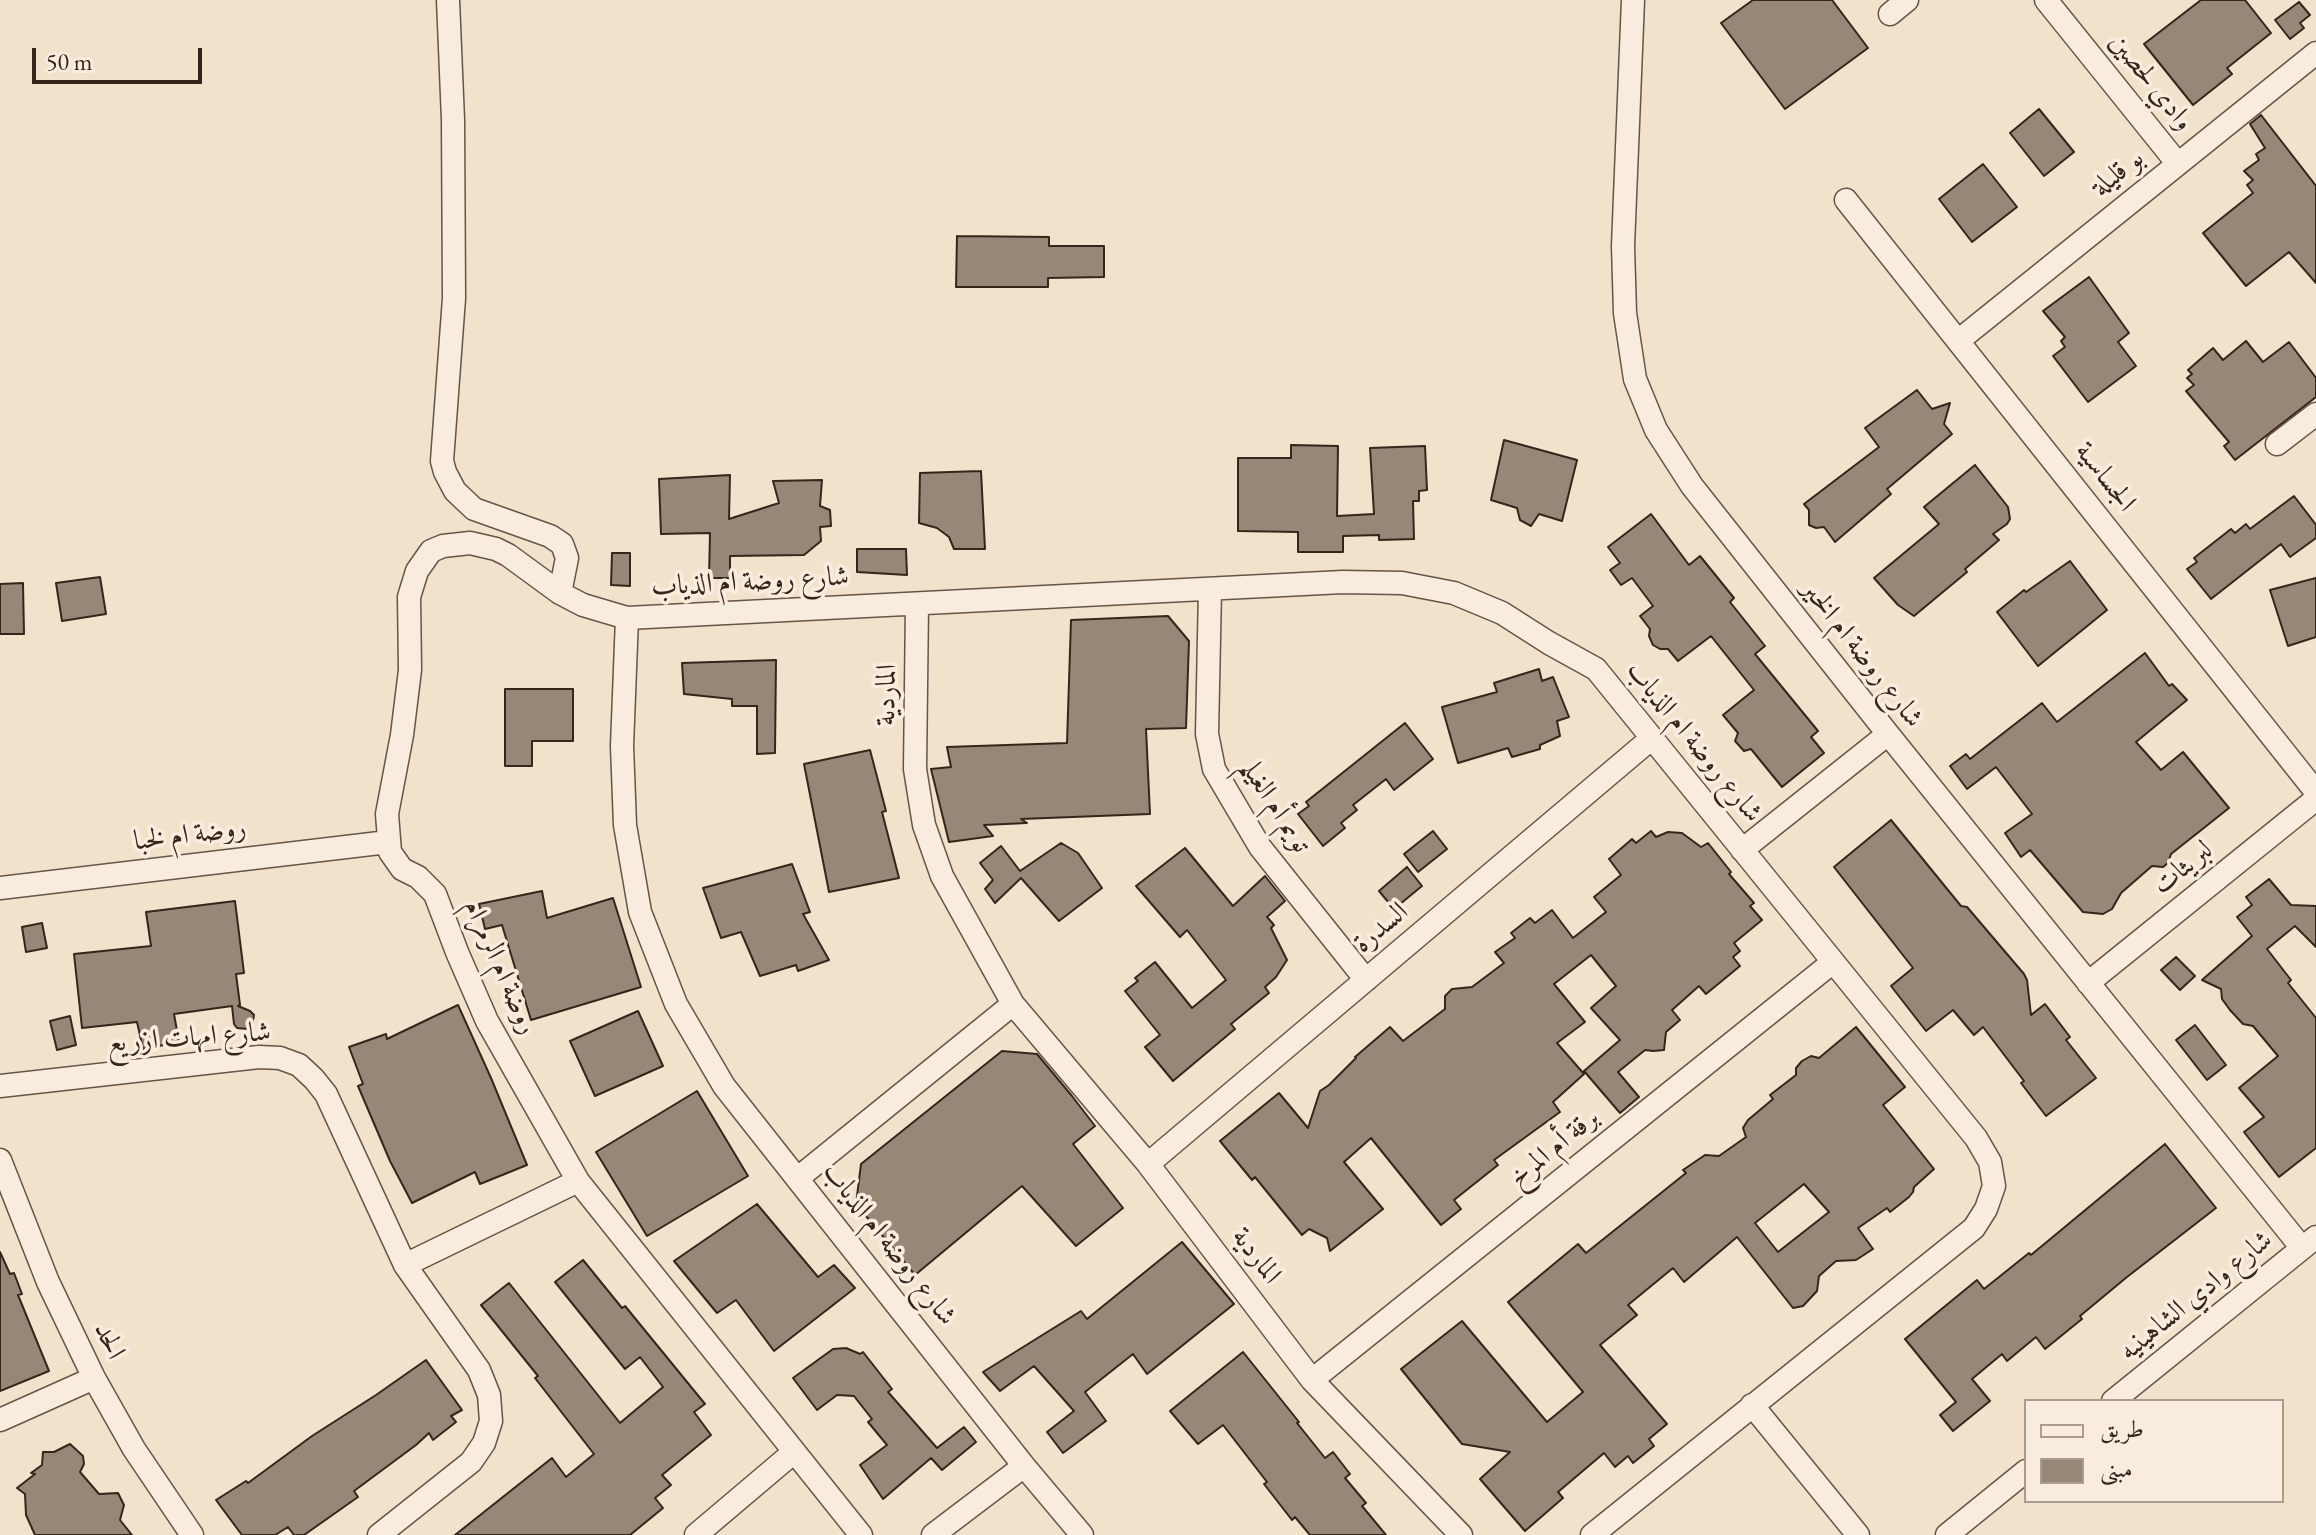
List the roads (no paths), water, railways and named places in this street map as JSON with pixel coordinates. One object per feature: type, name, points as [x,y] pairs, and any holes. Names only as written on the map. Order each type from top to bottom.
[{"type":"street","points":[[448,0],[453,120],[454,298],[442,461],[455,491],[474,509],[550,536],[562,544],[567,558],[560,593]]},
{"type":"street","name":"شارع روضة ام الخير","points":[[1633,0],[1623,246],[1625,313],[1635,379],[1656,430],[1692,486],[2088,983],[2309,1242]]},
{"type":"street","name":"وادي لحصين","points":[[2046,0],[2178,164]]},
{"type":"street","name":"بو قليلة","points":[[1958,341],[2316,53]]},
{"type":"street","name":"الجساسية","points":[[1846,200],[2316,792]]},
{"type":"street","points":[[2277,444],[2316,414]]},
{"type":"street","points":[[388,842],[387,814],[407,699],[409,597],[412,582],[431,551],[443,546],[484,545],[508,555],[560,593],[583,605],[627,618]]},
{"type":"street","name":"شارع روضة ام الذياب","points":[[1082,1535],[724,1086],[676,1004],[640,912],[625,825],[622,746],[627,618],[1343,582],[1402,583],[1454,593],[1502,613],[1596,669],[1976,1138],[1990,1162],[1994,1186],[1986,1209],[1974,1228],[1592,1535]]},
{"type":"street","name":"تويم أم الغيلم","points":[[1210,590],[1207,734],[1214,769],[1260,847],[1366,980]]},
{"type":"street","name":"الماردية","points":[[917,605],[915,769],[924,825],[942,876],[1013,1004],[1148,1164],[1312,1380],[1461,1535]]},
{"type":"street","name":"شارع روضة ام الذياب","points":[[1742,850],[1888,734]]},
{"type":"street","name":"السدرة","points":[[1148,1164],[1652,738]]},
{"type":"street","name":"لبريثات","points":[[2088,983],[2316,799]]},
{"type":"street","name":"روضة ام لخبا","points":[[0,888],[388,842]]},
{"type":"street","name":"روضة ام الرمرام","points":[[388,842],[395,862],[418,877],[435,894],[487,1021],[578,1181],[861,1535]]},
{"type":"street","name":"برقة أم المرخ","points":[[1312,1380],[1833,962]]},
{"type":"street","points":[[798,1178],[1013,1004]]},
{"type":"street","name":"شارع امهات ازريع","points":[[0,1086],[259,1057],[280,1058],[299,1065],[314,1079],[326,1094],[405,1265],[479,1370],[489,1395],[491,1421],[484,1443],[471,1462],[379,1535]]},
{"type":"street","name":"الحد","points":[[0,1160],[48,1282],[94,1378],[134,1449],[192,1535]]},
{"type":"street","points":[[405,1265],[578,1181]]},
{"type":"street","name":"شارع وادي الشاهينيه","points":[[2115,1399],[2309,1242]]},
{"type":"street","points":[[0,1420],[94,1378]]},
{"type":"street","points":[[1752,1405],[1858,1535]]},
{"type":"street","points":[[696,1535],[794,1452]]},
{"type":"street","points":[[933,1535],[1024,1466]]},
{"type":"street","points":[[1947,1535],[2024,1473]]}]
